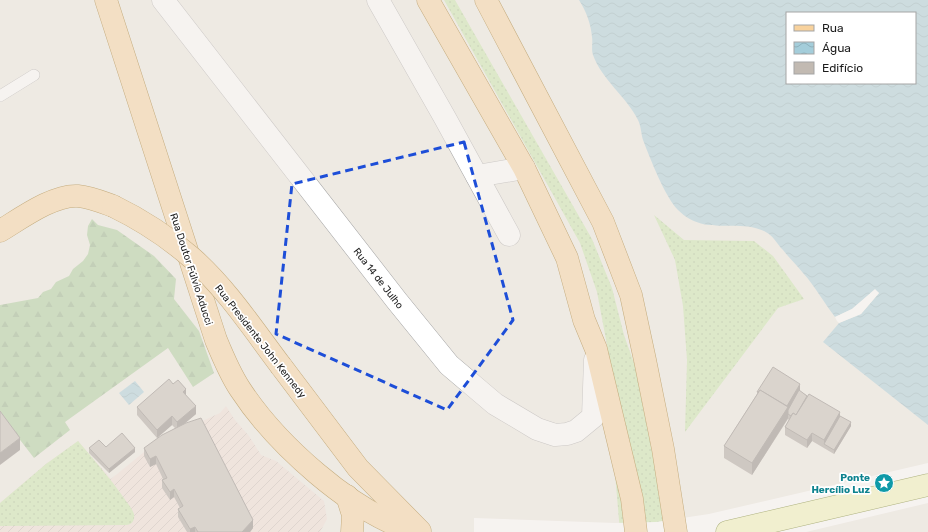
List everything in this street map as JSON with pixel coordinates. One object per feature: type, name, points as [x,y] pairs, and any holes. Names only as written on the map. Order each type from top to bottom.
[{"type":"main road","name":"Rua Doutor Fúlvio Aducci","points":[[106,0],[216,340],[225,362],[239,388],[261,419],[287,446],[310,467],[347,496],[373,524],[391,523],[415,532]]},
{"type":"main road","points":[[428,0],[524,168],[567,258],[584,320],[596,349],[632,499],[636,532]]},
{"type":"main road","points":[[486,0],[603,222],[631,295],[646,360],[663,449],[676,532]]},
{"type":"main road","name":"Rua Presidente John Kennedy","points":[[0,231],[53,200],[65,196],[78,196],[93,199],[113,206],[136,217],[165,236],[193,259],[217,284],[242,314],[358,468],[369,487],[374,502],[373,524]]},
{"type":"main road","name":"Rua Presidente John Kennedy","points":[[358,468],[421,532]]},
{"type":"main road","points":[[727,532],[928,485]]},
{"type":"main road","points":[[347,496],[353,515],[352,532]]},
{"type":"street","name":"Rua 14 de Julho","points":[[163,0],[397,301],[449,365],[496,404],[537,429],[555,435],[567,434],[576,431],[593,417],[596,349]]},
{"type":"street","points":[[378,0],[445,118],[508,235]]},
{"type":"street","points":[[477,176],[524,168]]},
{"type":"lane","points":[[0,96],[34,74]]},
{"type":"highlighted area","points":[[464,142],[513,320],[447,410],[276,334],[292,184]]},
{"type":"shaded area","points":[[226,406],[235,420],[249,436],[261,455],[276,461],[324,501],[327,519],[320,532],[0,532],[0,503],[46,464],[78,441],[111,479],[144,452],[167,437],[220,413]]},
{"type":"green space","points":[[444,0],[455,0],[592,239],[612,288],[624,335],[677,484],[687,532],[620,532],[612,438],[607,345],[597,292],[580,243]]},
{"type":"green space","points":[[654,215],[684,240],[754,241],[773,256],[804,299],[778,308],[685,432],[687,360],[683,306],[675,260]]},
{"type":"green space","points":[[92,219],[98,225],[117,230],[154,256],[176,279],[174,299],[199,331],[214,373],[193,387],[168,348],[65,422],[70,430],[34,458],[0,414],[0,305],[38,298],[43,292],[51,289],[56,282],[69,276],[73,269],[83,261],[88,254],[90,245],[87,235],[88,226]]},
{"type":"green space","points":[[78,441],[108,476],[131,508],[134,516],[131,523],[128,525],[0,526],[0,503],[46,464]]},
{"type":"water","points":[[579,0],[928,0],[928,425],[823,342],[839,323],[861,314],[879,293],[875,290],[852,309],[835,317],[807,278],[773,237],[764,231],[753,227],[721,226],[699,223],[688,218],[673,204],[654,167],[643,140],[638,120],[633,111],[597,64],[592,52],[591,32],[586,13]]},
{"type":"water","points":[[135,381],[144,392],[129,405],[119,393]]},
{"type":"pier","points":[[875,289],[879,293],[861,314],[839,323],[837,321],[835,317],[852,309]]},
{"type":"pier","name":"Ponte Hercílio Luz","points":[[928,463],[928,503],[806,532],[474,532],[474,518],[615,523],[656,522],[709,514]]},
{"type":"building","points":[[773,367],[800,384],[787,406],[760,390],[757,392]]},
{"type":"building","points":[[169,379],[173,384],[178,380],[186,389],[183,392],[196,406],[177,422],[172,416],[157,430],[137,407]]},
{"type":"building","points":[[760,390],[788,407],[752,463],[724,446]]},
{"type":"building","points":[[799,390],[807,396],[796,415],[793,413],[791,416],[788,414],[788,410]]},
{"type":"building","points":[[809,394],[840,412],[824,440],[812,433],[807,440],[785,427],[793,413],[796,415]]},
{"type":"building","points":[[0,411],[20,438],[0,453]]},
{"type":"building","points":[[840,416],[851,422],[834,450],[824,444]]},
{"type":"building","points":[[201,418],[253,520],[242,532],[198,532],[195,527],[190,529],[178,509],[183,506],[174,489],[170,492],[162,480],[167,478],[156,456],[150,459],[144,448],[162,435],[186,423]]},
{"type":"building","points":[[122,433],[135,448],[109,469],[89,448],[99,440],[106,447]]},
{"type":"place","name":"Ponte Hercílio Luz","points":[[884,483]]}]
